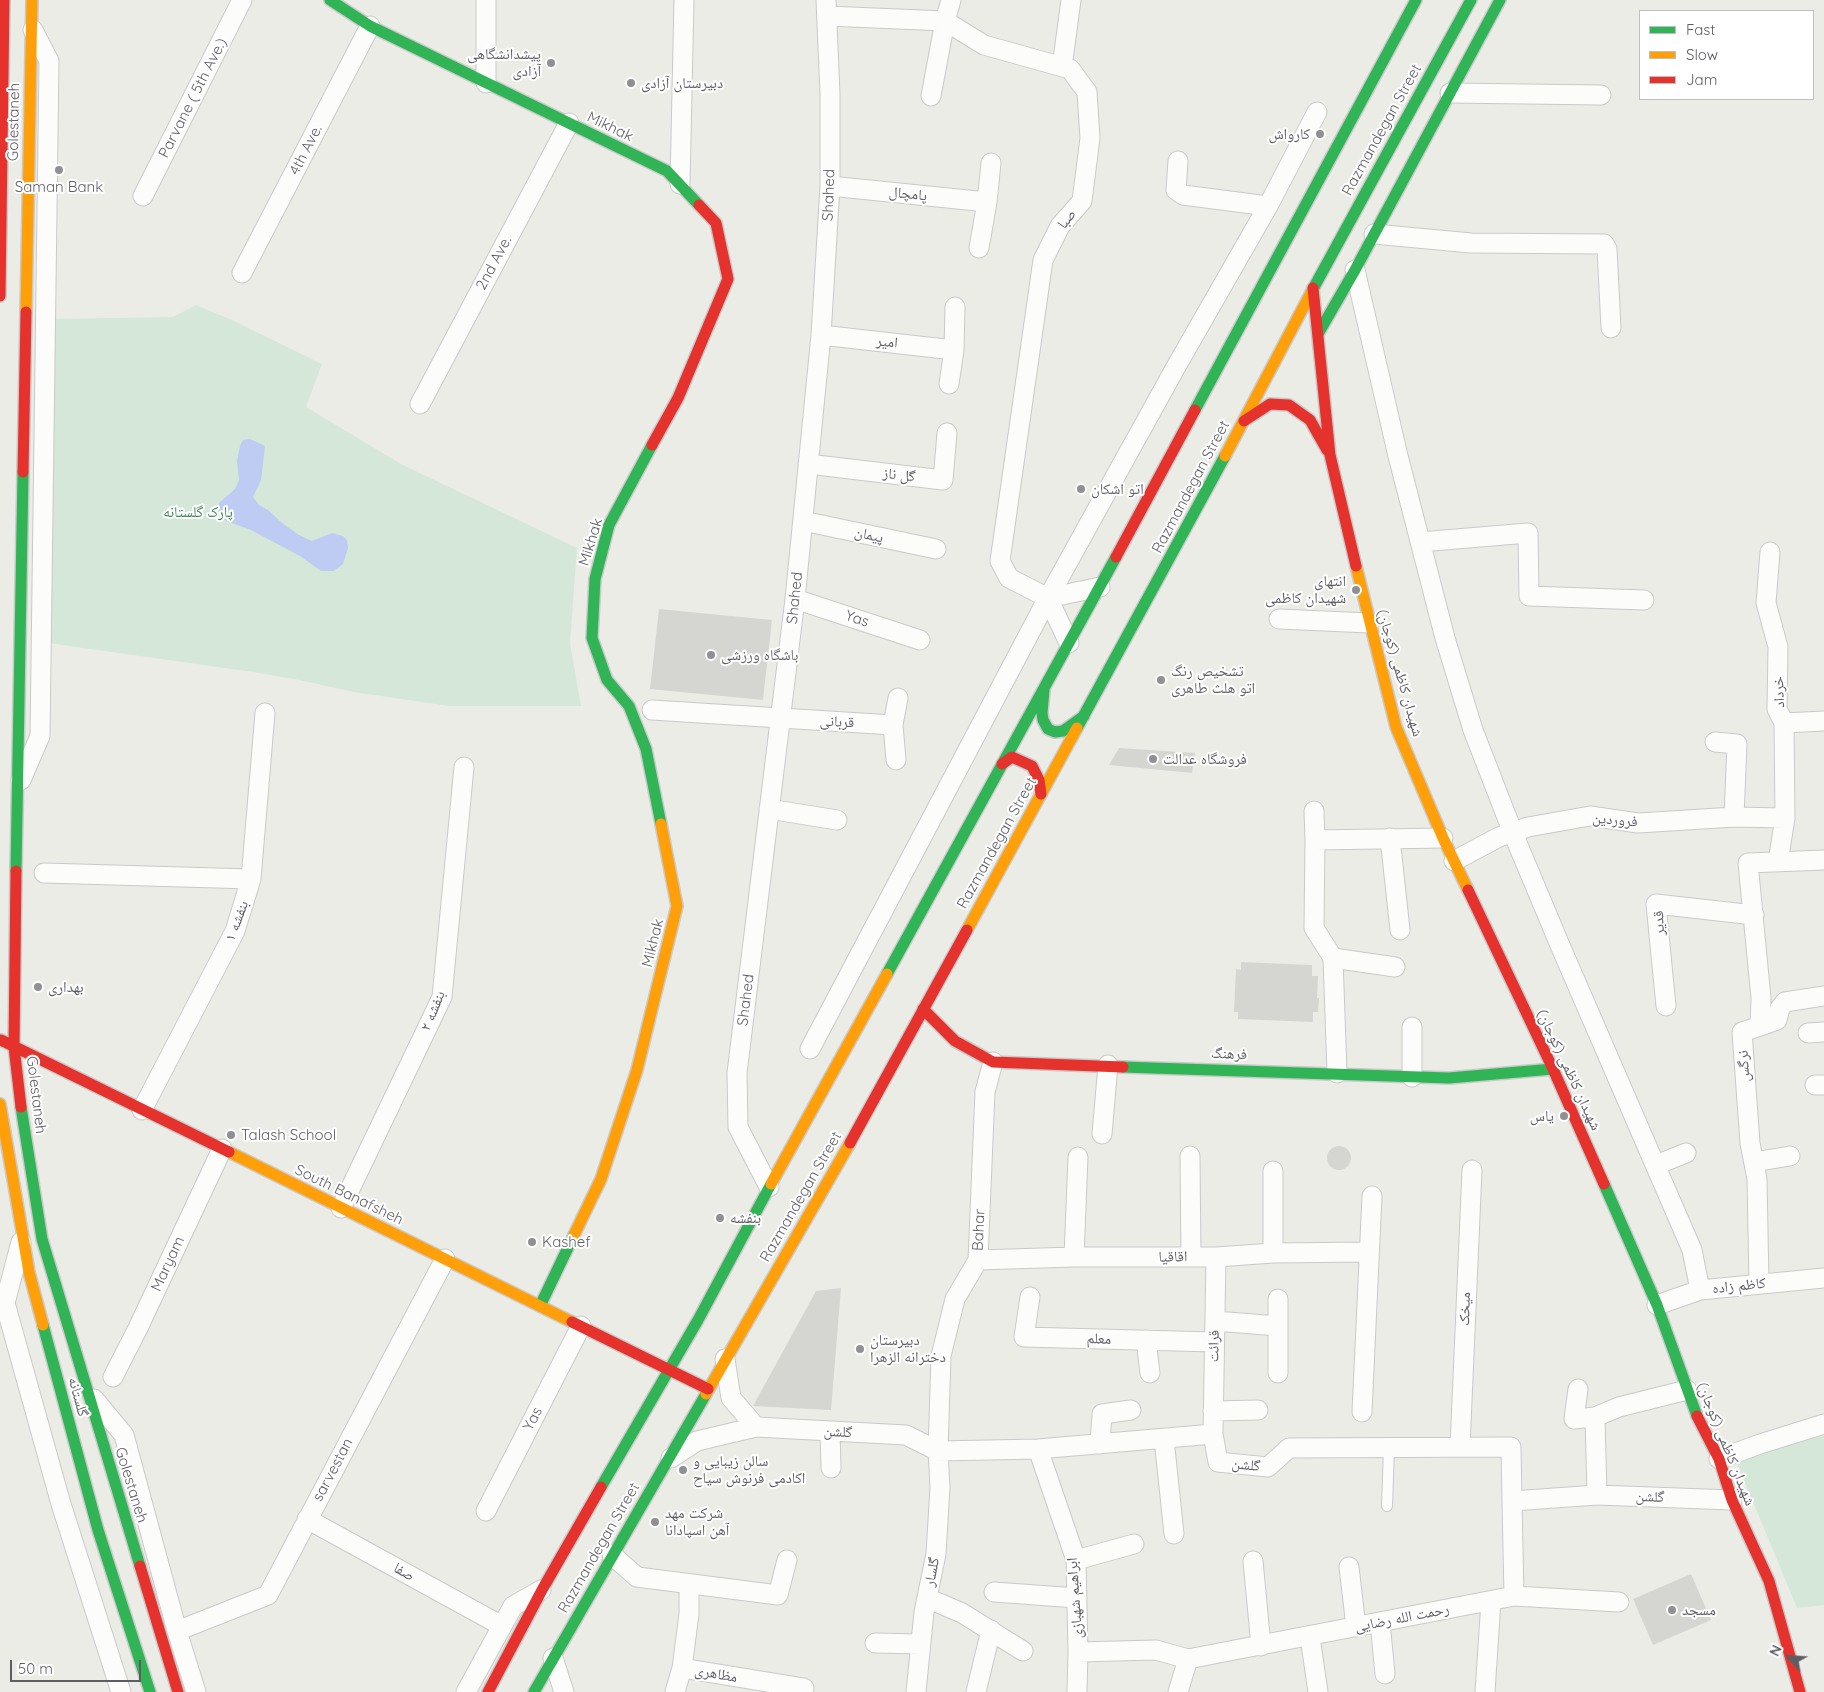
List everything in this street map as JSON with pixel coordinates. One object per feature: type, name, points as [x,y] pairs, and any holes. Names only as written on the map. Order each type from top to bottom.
[{"type":"main road","points":[[0,296],[2,27],[4,0]]},
{"type":"main road","points":[[31,26],[32,0]]},
{"type":"main road","name":"Mikhak","points":[[330,0],[370,26],[667,171],[716,223],[728,279],[678,398],[609,526],[595,579],[592,638],[607,680],[629,706],[646,749],[677,906],[637,1070],[601,1180],[540,1306]]},
{"type":"main road","name":"Razmandegan Street","points":[[488,1692],[542,1590],[698,1320],[769,1187],[1100,587],[1416,0]]},
{"type":"main road","name":"Razmandegan Street","points":[[534,1692],[847,1148],[1084,716],[1244,421],[1313,288],[1471,0]]},
{"type":"main road","points":[[1318,334],[1374,234],[1499,0]]},
{"type":"main road","points":[[1313,288],[1330,455]]},
{"type":"main road","points":[[1244,421],[1270,404],[1289,405],[1310,420],[1330,455]]},
{"type":"main road","name":"شهیدان کاظمی (کوجان)","points":[[1330,455],[1369,623],[1396,727],[1443,838],[1553,1069],[1657,1305],[1687,1390],[1719,1459],[1732,1500],[1769,1581],[1800,1692]]},
{"type":"main road","points":[[1044,688],[1042,712],[1043,720],[1048,729],[1055,732],[1063,731],[1084,716]]},
{"type":"main road","points":[[1002,764],[1012,757],[1032,766],[1039,780],[1041,794]]},
{"type":"main road","name":"Golestaneh","points":[[17,790],[14,1047],[24,1129],[42,1239],[178,1692]]},
{"type":"main road","name":"فرهنگ","points":[[923,1009],[954,1041],[992,1062],[1449,1078],[1553,1069]]},
{"type":"main road","name":"South Banafsheh","points":[[0,1040],[708,1389]]},
{"type":"main road","name":"گلستانه","points":[[0,1104],[29,1272],[98,1530],[150,1692]]},
{"type":"street","name":"Parvane ( 5th Ave.)","points":[[143,196],[242,0]]},
{"type":"street","points":[[486,0],[486,83]]},
{"type":"street","points":[[680,184],[684,0]]},
{"type":"street","points":[[931,96],[945,21],[951,0]]},
{"type":"street","points":[[1062,67],[1071,0]]},
{"type":"street","name":"صبا","points":[[826,8],[945,21],[984,45],[1070,69],[1087,92],[1090,138],[1082,201],[1060,226],[1044,260],[1000,561],[1009,578],[1048,598]]},
{"type":"street","name":"Shahed","points":[[769,1187],[738,1127],[737,1073],[795,599],[821,335],[830,186],[830,94],[826,8]]},
{"type":"street","points":[[17,790],[40,736],[49,61],[31,26]]},
{"type":"street","name":"4th Ave.","points":[[242,273],[370,26]]},
{"type":"street","points":[[1450,92],[1602,95]]},
{"type":"street","points":[[810,1049],[1048,598],[1177,365],[1268,206],[1317,112]]},
{"type":"street","name":"2nd Ave.","points":[[420,404],[569,123]]},
{"type":"street","points":[[1178,161],[1176,190],[1183,195],[1268,206]]},
{"type":"street","points":[[979,248],[991,163]]},
{"type":"street","name":"پامچال","points":[[830,186],[987,202]]},
{"type":"street","points":[[1374,234],[1471,243],[1604,244],[1607,249],[1611,328]]},
{"type":"street","points":[[1354,270],[1420,542],[1445,638],[1473,730],[1513,833],[1692,1250],[1700,1290]]},
{"type":"street","points":[[949,384],[954,350],[955,307]]},
{"type":"street","name":"امیر","points":[[821,335],[954,350]]},
{"type":"street","name":"گل ناز","points":[[808,464],[944,480],[947,433]]},
{"type":"street","name":"پیمان","points":[[803,521],[936,549]]},
{"type":"street","points":[[1420,542],[1528,533],[1529,596],[1644,600]]},
{"type":"street","name":"خرداد","points":[[1770,552],[1766,603],[1778,647],[1776,709],[1784,723],[1785,818],[1778,862]]},
{"type":"street","points":[[1048,598],[1100,587]]},
{"type":"street","points":[[1048,598],[1069,643]]},
{"type":"street","name":"Yas","points":[[795,599],[920,640]]},
{"type":"street","points":[[1279,619],[1369,623]]},
{"type":"street","points":[[896,760],[893,725],[898,698]]},
{"type":"street","name":"قربانی","points":[[652,710],[893,725]]},
{"type":"street","name":"بنفشه ۱","points":[[142,1110],[236,931],[251,879],[265,713]]},
{"type":"street","points":[[1784,723],[1824,721]]},
{"type":"street","points":[[1715,742],[1737,744],[1734,816]]},
{"type":"street","name":"بنفشه ۲","points":[[341,1208],[442,997],[464,767]]},
{"type":"street","points":[[769,809],[837,820]]},
{"type":"street","points":[[1314,811],[1314,928],[1333,958],[1337,1073]]},
{"type":"street","name":"فروردین","points":[[1454,861],[1499,838],[1528,827],[1590,816],[1638,823],[1734,816],[1785,818]]},
{"type":"street","points":[[1390,838],[1400,930]]},
{"type":"street","points":[[1315,840],[1443,838]]},
{"type":"street","points":[[1824,860],[1748,863],[1761,998],[1760,1026],[1777,1020],[1780,1008],[1785,1002],[1824,996]]},
{"type":"street","points":[[44,873],[251,879]]},
{"type":"street","name":"قدیر","points":[[1666,1006],[1656,904],[1754,915]]},
{"type":"street","points":[[1333,958],[1395,968]]},
{"type":"street","name":"نرگس","points":[[1759,1283],[1758,1178],[1750,1143],[1742,1032],[1760,1026]]},
{"type":"street","points":[[1412,1027],[1412,1077]]},
{"type":"street","name":"Bahar","points":[[938,1451],[941,1356],[955,1299],[978,1260],[985,1092],[992,1062]]},
{"type":"street","points":[[1102,1134],[1108,1065]]},
{"type":"street","name":"Maryam","points":[[113,1377],[222,1149]]},
{"type":"street","points":[[1656,1165],[1686,1152]]},
{"type":"street","points":[[1190,1156],[1191,1257]]},
{"type":"street","points":[[1754,1162],[1790,1156]]},
{"type":"street","points":[[1074,1257],[1078,1157]]},
{"type":"street","name":"میخک","points":[[1460,1447],[1472,1170]]},
{"type":"street","points":[[1273,1171],[1274,1253]]},
{"type":"street","points":[[1362,1412],[1372,1196]]},
{"type":"street","points":[[22,1236],[5,1303],[61,1504],[120,1692]]},
{"type":"street","name":"اقاقیا","points":[[978,1260],[1074,1257],[1216,1257],[1274,1253],[1369,1252]]},
{"type":"street","name":"قرائت","points":[[1213,1434],[1216,1257]]},
{"type":"street","name":"sarvestan","points":[[177,1631],[268,1595],[445,1259]]},
{"type":"street","name":"کاظم زاده","points":[[1657,1305],[1700,1290],[1824,1278]]},
{"type":"street","name":"معلم","points":[[1030,1297],[1024,1337],[1214,1342]]},
{"type":"street","points":[[1278,1299],[1278,1373]]},
{"type":"street","points":[[1215,1321],[1278,1326]]},
{"type":"street","name":"Yas","points":[[486,1511],[581,1326]]},
{"type":"street","points":[[1146,1340],[1150,1374]]},
{"type":"street","points":[[726,1359],[731,1398],[756,1427]]},
{"type":"street","points":[[1578,1389],[1574,1419],[1595,1417],[1618,1407],[1687,1390]]},
{"type":"street","points":[[88,1393],[124,1435],[177,1631],[196,1692]]},
{"type":"street","points":[[1100,1444],[1102,1414],[1131,1410]]},
{"type":"street","points":[[1213,1410],[1258,1410]]},
{"type":"street","points":[[1595,1417],[1597,1495]]},
{"type":"street","points":[[1719,1459],[1824,1424]]},
{"type":"street","name":"گلشن","points":[[666,1462],[697,1441],[756,1427],[906,1435],[938,1451],[1038,1449],[1213,1434],[1218,1462],[1268,1467],[1289,1448],[1512,1447],[1512,1501],[1597,1495],[1732,1500]]},
{"type":"street","points":[[830,1431],[831,1468]]},
{"type":"street","points":[[1164,1439],[1174,1534]]},
{"type":"street","name":"ابراهیم شهبازی","points":[[1038,1449],[1076,1560],[1077,1692]]},
{"type":"street","name":"گلسار","points":[[916,1692],[927,1598],[936,1554],[940,1486],[938,1451]]},
{"type":"street","points":[[1512,1501],[1514,1596]]},
{"type":"street","name":"صفا","points":[[307,1519],[502,1626]]},
{"type":"street","points":[[1076,1560],[1134,1544]]},
{"type":"street","points":[[612,1555],[637,1577],[778,1595],[787,1560]]},
{"type":"street","points":[[1253,1561],[1261,1646]]},
{"type":"street","points":[[1349,1567],[1356,1627]]},
{"type":"street","name":"مظاهری","points":[[689,1584],[689,1614],[682,1668],[747,1686],[804,1688]]},
{"type":"street","points":[[466,1692],[513,1606],[542,1590]]},
{"type":"street","points":[[994,1592],[1077,1598]]},
{"type":"street","name":"رحمت الله رضایی","points":[[1078,1652],[1156,1650],[1188,1659],[1514,1596],[1619,1602]]},
{"type":"street","points":[[927,1598],[962,1613],[1023,1651]]},
{"type":"street","points":[[1485,1692],[1491,1601]]},
{"type":"street","points":[[1380,1622],[1385,1674]]},
{"type":"street","points":[[976,1692],[991,1630]]},
{"type":"street","points":[[1310,1636],[1318,1692]]},
{"type":"street","points":[[876,1643],[921,1644]]},
{"type":"street","points":[[553,1658],[564,1692]]},
{"type":"street","points":[[1178,1692],[1188,1659]]},
{"type":"street","points":[[675,1692],[682,1668]]},
{"type":"lane","points":[[1387,1506],[1389,1448]]},
{"type":"green space","name":"پارک گلستانه","points":[[196,305],[232,320],[322,364],[306,407],[401,464],[577,548],[570,643],[581,706],[449,706],[354,692],[253,672],[48,643],[51,319],[173,317]]},
{"type":"green space","points":[[1824,1436],[1824,1605],[1797,1608],[1736,1461]]},
{"type":"water","points":[[250,439],[265,446],[261,480],[253,497],[259,505],[268,510],[281,522],[299,535],[312,541],[332,533],[343,536],[347,540],[348,548],[343,564],[338,568],[333,571],[321,571],[300,556],[251,530],[225,520],[220,514],[219,503],[235,489],[239,480],[237,461],[240,446],[243,440]]},
{"type":"building","name":"باشگاه ورزشی","points":[[659,609],[772,620],[763,700],[650,689]]},
{"type":"building","name":"فروشگاه عدالت","points":[[1119,748],[1195,753],[1192,773],[1109,765]]},
{"type":"building","points":[[1241,962],[1312,965],[1312,976],[1318,976],[1317,998],[1319,998],[1318,1012],[1313,1012],[1313,1022],[1238,1019],[1238,1012],[1234,1012],[1236,969],[1241,970]]},
{"type":"building","points":[[1339,1146],[1348,1149],[1351,1158],[1348,1167],[1339,1170],[1330,1167],[1327,1158],[1330,1149]]},
{"type":"building","points":[[841,1288],[831,1410],[753,1406],[816,1291]]},
{"type":"building","name":"مسجد","points":[[1691,1574],[1711,1620],[1653,1645],[1633,1599]]},
{"type":"traffic: fast","points":[[330,0],[370,26],[667,171],[699,205]]},
{"type":"traffic: fast","points":[[1195,410],[1416,0]]},
{"type":"traffic: fast","points":[[1313,289],[1471,0]]},
{"type":"traffic: fast","points":[[1318,334],[1355,270],[1500,0]]},
{"type":"traffic: fast","points":[[652,445],[609,525],[595,579],[592,638],[607,680],[629,706],[646,749],[661,824]]},
{"type":"traffic: fast","points":[[1077,728],[1225,456]]},
{"type":"traffic: fast","points":[[16,871],[23,472]]},
{"type":"traffic: fast","points":[[887,974],[1116,557]]},
{"type":"traffic: fast","points":[[1044,690],[1042,713],[1043,720],[1048,729],[1055,732],[1063,731],[1084,716]]},
{"type":"traffic: fast","points":[[1123,1067],[1449,1078],[1553,1069]]},
{"type":"traffic: fast","points":[[21,1107],[42,1239],[140,1566]]},
{"type":"traffic: fast","points":[[601,1487],[698,1320],[771,1184]]},
{"type":"traffic: fast","points":[[1604,1184],[1657,1305],[1697,1416]]},
{"type":"traffic: fast","points":[[540,1306],[574,1235]]},
{"type":"traffic: fast","points":[[43,1325],[98,1530],[150,1692]]},
{"type":"traffic: fast","points":[[534,1692],[706,1394]]},
{"type":"traffic: slow","points":[[26,312],[32,0]]},
{"type":"traffic: slow","points":[[1225,456],[1313,289]]},
{"type":"traffic: slow","points":[[1356,566],[1396,727],[1443,838],[1468,890]]},
{"type":"traffic: slow","points":[[967,930],[1077,728]]},
{"type":"traffic: slow","points":[[574,1235],[601,1179],[637,1070],[677,906],[661,824]]},
{"type":"traffic: slow","points":[[771,1184],[887,974]]},
{"type":"traffic: slow","points":[[0,1104],[29,1272],[43,1325]]},
{"type":"traffic: slow","points":[[706,1394],[850,1143]]},
{"type":"traffic: slow","points":[[229,1152],[572,1322]]},
{"type":"traffic: jam","points":[[0,296],[4,0]]},
{"type":"traffic: jam","points":[[652,445],[678,398],[728,279],[716,223],[699,205]]},
{"type":"traffic: jam","points":[[1313,288],[1330,455],[1356,566]]},
{"type":"traffic: jam","points":[[23,472],[26,312]]},
{"type":"traffic: jam","points":[[1244,421],[1270,404],[1289,405],[1310,420],[1327,450]]},
{"type":"traffic: jam","points":[[1116,557],[1195,410]]},
{"type":"traffic: jam","points":[[1002,764],[1012,757],[1032,766],[1039,780],[1041,794]]},
{"type":"traffic: jam","points":[[16,871],[14,1047],[21,1107]]},
{"type":"traffic: jam","points":[[1468,890],[1553,1069],[1604,1184]]},
{"type":"traffic: jam","points":[[850,1143],[967,930]]},
{"type":"traffic: jam","points":[[923,1009],[955,1041],[993,1062],[1123,1067]]},
{"type":"traffic: jam","points":[[1,1040],[229,1152]]},
{"type":"traffic: jam","points":[[572,1322],[708,1389]]},
{"type":"traffic: jam","points":[[1697,1416],[1719,1459],[1732,1500],[1769,1581],[1800,1692]]},
{"type":"traffic: jam","points":[[488,1692],[542,1590],[601,1487]]},
{"type":"traffic: jam","points":[[140,1566],[178,1692]]},
{"type":"place","name":"پیشدانشگاهی آزادی","points":[[551,63]]},
{"type":"place","name":"دبیرستان آزادی","points":[[631,83]]},
{"type":"place","name":"کارواش","points":[[1320,134]]},
{"type":"place","name":"Saman Bank","points":[[59,170]]},
{"type":"place","name":"اتو اشکان","points":[[1081,489]]},
{"type":"place","name":"انتهای شهیدان کاظمی","points":[[1356,590]]},
{"type":"place","name":"باشگاه ورزشی","points":[[711,655]]},
{"type":"place","name":"تشخیص رنگ اتو هلث طاهری","points":[[1161,680]]},
{"type":"place","name":"فروشگاه عدالت","points":[[1153,759]]},
{"type":"place","name":"بهداری","points":[[38,987]]},
{"type":"place","name":"یاس","points":[[1564,1116]]},
{"type":"place","name":"Talash School","points":[[231,1135]]},
{"type":"place","name":"بنفشه","points":[[720,1218]]},
{"type":"place","name":"Kashef","points":[[532,1242]]},
{"type":"place","name":"دبيرستان دخترانه الزهرا","points":[[860,1349]]},
{"type":"place","name":"سالن زیبایی و اکادمی فرنوش سیاح","points":[[683,1470]]},
{"type":"place","name":"شرکت مهد آهن اسپادانا","points":[[655,1522]]},
{"type":"place","name":"مسجد","points":[[1672,1610]]}]
